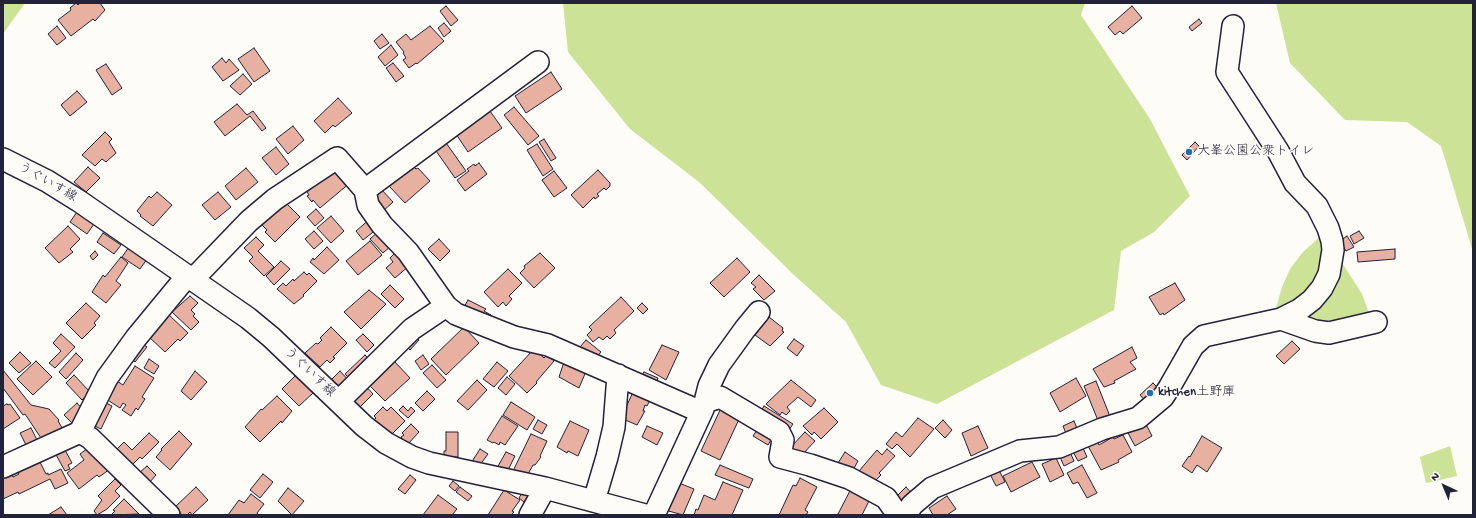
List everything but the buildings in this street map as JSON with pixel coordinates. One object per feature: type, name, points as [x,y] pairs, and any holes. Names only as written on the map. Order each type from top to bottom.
[{"type":"street","points":[[906,515],[912,505],[932,488],[1020,451],[1059,447],[1102,429],[1138,418],[1163,397],[1193,346],[1204,336],[1281,319],[1299,310],[1312,300],[1322,288],[1330,274],[1333,250],[1328,228],[1317,206],[1295,183],[1278,151],[1227,72],[1233,26]]},
{"type":"street","points":[[365,190],[538,62]]},
{"type":"street","points":[[3,467],[80,432],[107,378],[161,305],[183,281],[198,274],[250,221],[275,199],[337,158],[365,190],[368,205],[382,225],[408,252],[446,306],[456,314],[472,322],[514,337],[548,345],[692,408],[704,405],[720,397],[779,432],[783,440],[780,457],[849,478],[886,498],[898,515]]},
{"type":"street","name":"うぐいす線","points":[[4,163],[47,181],[233,307],[271,337],[364,426],[386,443],[412,457],[429,463],[545,488],[645,515]]},
{"type":"street","points":[[338,401],[412,329],[446,306]]},
{"type":"street","points":[[654,515],[704,405],[709,386],[719,364],[745,329],[760,312]]},
{"type":"street","points":[[1281,319],[1315,331],[1329,333],[1376,322]]},
{"type":"street","points":[[594,501],[614,427],[618,375]]},
{"type":"street","points":[[80,432],[90,438],[169,515]]},
{"type":"street","points":[[530,515],[545,488]]},
{"type":"green space","points":[[3,3],[25,3],[3,34]]},
{"type":"green space","points":[[563,3],[1085,3],[1081,15],[1150,119],[1190,196],[1154,232],[1121,251],[1114,310],[937,404],[881,385],[846,322],[794,275],[699,182],[630,129],[568,52]]},
{"type":"green space","points":[[1276,3],[1473,3],[1473,252],[1441,146],[1407,122],[1345,120],[1290,63]]},
{"type":"green space","points":[[1324,233],[1326,240],[1319,281],[1282,312],[1276,308],[1282,287],[1290,269],[1302,253]]},
{"type":"green space","points":[[1339,258],[1362,294],[1371,318],[1329,328],[1302,317]]},
{"type":"green space","points":[[1450,446],[1457,476],[1426,483],[1420,457]]},
{"type":"place","name":"大峯公園公衆トイレ","points":[[1189,152]]},
{"type":"place","name":"kitchen土野庫","points":[[1150,393]]}]
